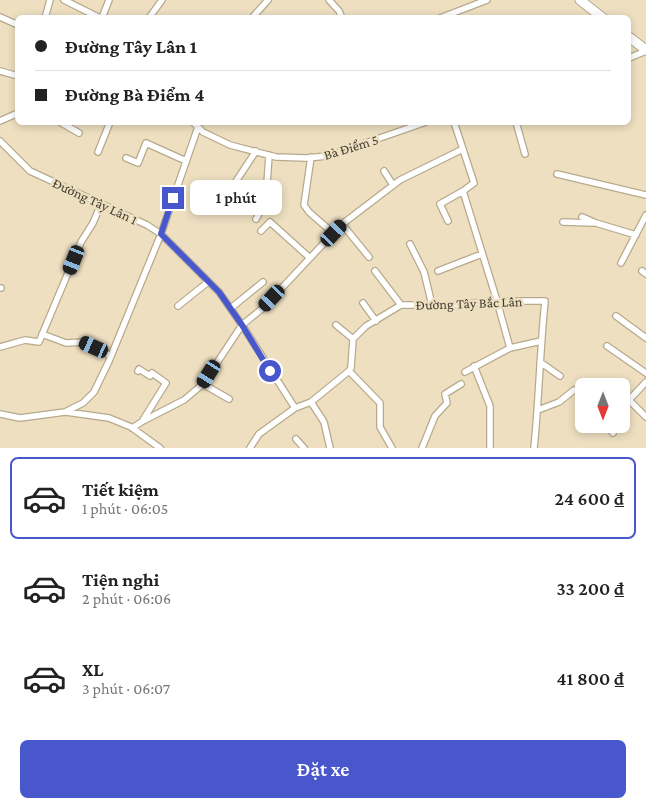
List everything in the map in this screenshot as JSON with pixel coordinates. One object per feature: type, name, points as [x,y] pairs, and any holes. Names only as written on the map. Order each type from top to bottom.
[{"type":"main road","points":[[580,0],[599,15]]},
{"type":"main road","points":[[631,39],[646,51]]},
{"type":"street","points":[[46,15],[50,0]]},
{"type":"street","points":[[64,0],[95,15]]},
{"type":"street","points":[[102,15],[109,0]]},
{"type":"street","points":[[153,15],[162,0]]},
{"type":"street","points":[[255,15],[268,0]]},
{"type":"street","points":[[329,0],[341,15]]},
{"type":"street","points":[[448,15],[487,0]]},
{"type":"street","points":[[0,17],[15,24]]},
{"type":"street","points":[[631,57],[646,51]]},
{"type":"street","points":[[0,71],[15,75]]},
{"type":"street","points":[[0,121],[15,114]]},
{"type":"street","points":[[65,125],[79,133]]},
{"type":"street","points":[[98,152],[109,125]]},
{"type":"street","name":"Bà Điểm 5","points":[[196,125],[203,132],[230,145],[276,157],[328,156],[417,125]]},
{"type":"street","points":[[448,221],[440,204],[474,183],[455,125]]},
{"type":"street","points":[[517,125],[525,154]]},
{"type":"street","points":[[65,412],[83,403],[94,392],[111,356],[161,234],[198,127]]},
{"type":"street","name":"Đường Tây Lân 1","points":[[0,141],[30,171],[147,225],[161,234],[219,292],[295,408]]},
{"type":"street","points":[[126,158],[138,163],[146,143],[186,161]]},
{"type":"street","points":[[132,428],[184,400],[202,384],[242,325],[263,308],[342,224],[393,185],[426,166],[463,149]]},
{"type":"street","points":[[242,203],[231,196],[229,192],[256,151]]},
{"type":"street","points":[[256,219],[266,198],[269,155]]},
{"type":"street","points":[[311,157],[304,205],[309,212],[334,233]]},
{"type":"street","points":[[384,171],[393,185]]},
{"type":"street","points":[[557,174],[646,195]]},
{"type":"street","points":[[463,191],[510,348]]},
{"type":"street","points":[[0,346],[25,340],[39,342],[81,242],[93,223],[101,204]]},
{"type":"street","points":[[621,263],[636,235],[644,225],[646,215]]},
{"type":"street","points":[[582,217],[636,235]]},
{"type":"street","points":[[262,231],[270,222],[310,258]]},
{"type":"street","points":[[563,222],[596,223]]},
{"type":"street","points":[[342,224],[369,257]]},
{"type":"street","points":[[410,244],[424,272],[432,305]]},
{"type":"street","points":[[438,270],[482,254]]},
{"type":"street","points":[[375,271],[401,305]]},
{"type":"street","points":[[178,306],[208,282]]},
{"type":"street","points":[[230,308],[244,299],[263,282]]},
{"type":"street","name":"Đường Tây Bắc Lân","points":[[354,340],[366,326],[401,305],[545,301],[541,341]]},
{"type":"street","points":[[363,303],[376,321]]},
{"type":"street","points":[[616,316],[646,338]]},
{"type":"street","points":[[250,448],[259,434],[295,408],[312,402],[349,371],[354,340],[336,325]]},
{"type":"street","points":[[42,334],[66,343],[84,342],[111,356]]},
{"type":"street","points":[[465,372],[510,348],[541,341],[538,410],[534,448]]},
{"type":"street","points":[[606,346],[646,373]]},
{"type":"street","points":[[540,362],[560,376]]},
{"type":"street","points":[[474,366],[490,406],[490,448]]},
{"type":"street","points":[[138,371],[139,369],[150,376],[152,373],[166,383],[143,421]]},
{"type":"street","points":[[349,371],[380,403],[380,427],[392,448]]},
{"type":"street","points":[[646,382],[629,400],[646,417]]},
{"type":"street","points":[[202,384],[229,399]]},
{"type":"street","points":[[422,448],[435,416],[447,403],[445,394],[461,384]]},
{"type":"street","points":[[538,410],[559,402],[575,390]]},
{"type":"street","points":[[312,402],[324,422],[330,448]]},
{"type":"street","points":[[0,414],[20,418],[65,412],[109,418],[132,428],[160,448]]},
{"type":"street","points":[[296,439],[304,448]]},
{"type":"route","points":[[173,198],[161,234],[219,292],[270,371]]}]
